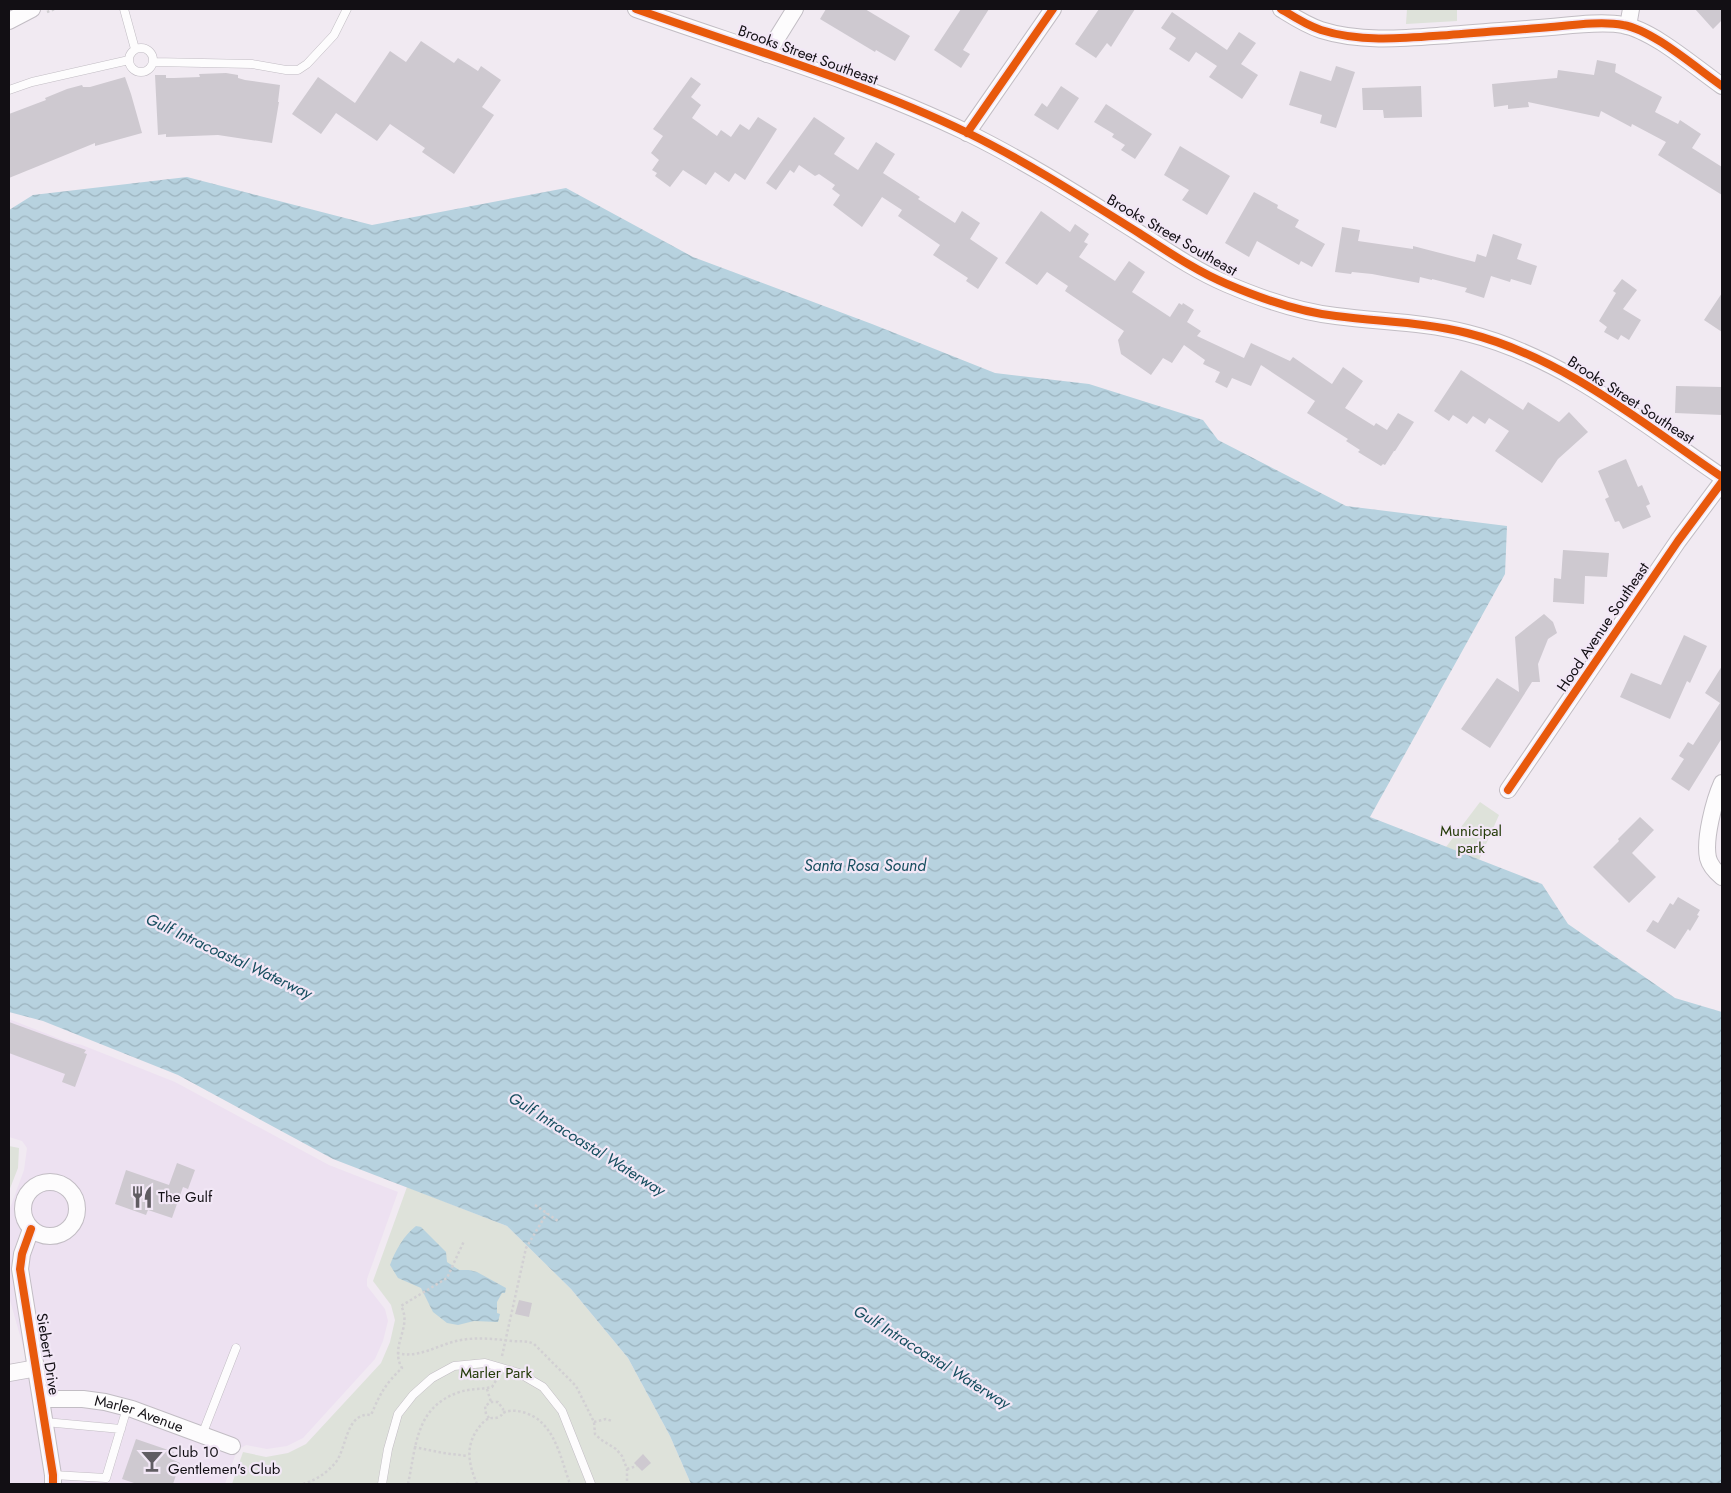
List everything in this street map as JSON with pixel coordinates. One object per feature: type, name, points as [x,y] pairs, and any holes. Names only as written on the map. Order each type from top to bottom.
[{"type":"street","points":[[9,21],[32,9]]},
{"type":"street","name":"Brooks Street Southeast","points":[[636,9],[767,54],[903,104],[967,133],[1030,166],[1187,263],[1225,283],[1268,300],[1333,316],[1436,326],[1471,334],[1515,348],[1554,366],[1614,402],[1722,477]]},
{"type":"street","points":[[767,54],[795,9]]},
{"type":"street","points":[[967,133],[1053,9]]},
{"type":"street","points":[[1281,9],[1302,22],[1322,30],[1354,37],[1388,38],[1563,26],[1613,24],[1628,26],[1641,30],[1657,40],[1722,86]]},
{"type":"street","points":[[1628,26],[1631,9]]},
{"type":"street","name":"Hood Avenue Southeast","points":[[1508,790],[1678,541],[1722,482]]},
{"type":"street","points":[[1722,784],[1714,810],[1707,848],[1708,859],[1713,868],[1722,876]]},
{"type":"street","name":"Siebert Drive","points":[[31,1229],[22,1254],[20,1269],[42,1399],[53,1480]]},
{"type":"street","points":[[9,1373],[37,1368]]},
{"type":"street","name":"Marler Avenue","points":[[42,1399],[83,1399],[105,1402],[127,1408],[232,1446]]},
{"type":"lane","points":[[124,9],[135,49]]},
{"type":"lane","points":[[154,62],[252,64],[286,70],[298,70],[307,64],[334,35],[348,9]]},
{"type":"lane","points":[[135,49],[148,50],[154,62],[149,70],[141,72],[132,69],[129,56],[135,49]]},
{"type":"lane","points":[[9,90],[32,82],[129,60]]},
{"type":"lane","points":[[202,1435],[236,1348]]},
{"type":"lane","points":[[382,1484],[388,1449],[398,1414],[413,1395],[432,1378],[454,1366],[485,1363],[519,1373],[543,1387],[562,1411],[591,1484]]},
{"type":"lane","points":[[53,1480],[108,1481],[127,1408]]},
{"type":"lane","points":[[45,1422],[121,1429]]},
{"type":"path","points":[[535,1206],[558,1222]]},
{"type":"path","points":[[523,1262],[526,1248],[547,1214]]},
{"type":"path","points":[[303,1484],[324,1474],[337,1461],[355,1420],[365,1414],[371,1415],[387,1383],[402,1368],[397,1358],[405,1322],[402,1306],[447,1278],[464,1241]]},
{"type":"path","points":[[486,1388],[491,1402]]},
{"type":"path","points":[[489,1418],[485,1406],[491,1402],[498,1402],[503,1412]]},
{"type":"path","points":[[477,1484],[470,1468],[468,1456],[473,1436],[489,1418],[498,1417],[503,1412],[522,1412],[532,1415],[541,1422],[553,1439],[570,1484]]},
{"type":"path","points":[[594,1422],[606,1419],[612,1421]]},
{"type":"path","points":[[414,1447],[468,1456]]},
{"type":"path","points":[[627,1469],[637,1466]]},
{"type":"path","points":[[316,1479],[319,1484]]},
{"type":"shaded area","points":[[9,1019],[65,1041],[82,1045],[175,1082],[329,1165],[398,1192],[367,1279],[367,1286],[385,1309],[388,1321],[383,1341],[375,1359],[303,1438],[287,1446],[267,1449],[246,1445],[237,1450],[225,1484],[9,1484],[9,1380],[26,1378],[25,1353],[9,1297],[9,1211],[24,1170],[27,1148],[22,1141],[9,1137]]},
{"type":"green space","points":[[1407,9],[1457,9],[1457,21],[1406,24]]},
{"type":"green space","name":"Municipal park","points":[[1480,802],[1499,815],[1479,860],[1446,847]]},
{"type":"green space","points":[[9,1146],[19,1148],[18,1168],[9,1191]]},
{"type":"green space","name":"Marler Park","points":[[407,1187],[507,1226],[571,1289],[628,1358],[670,1436],[691,1484],[232,1484],[243,1452],[266,1457],[288,1453],[306,1444],[381,1363],[390,1342],[395,1320],[391,1305],[373,1281]]},
{"type":"water","name":"Santa Rosa Sound","points":[[187,177],[372,225],[566,188],[693,257],[872,324],[995,373],[1089,384],[1203,420],[1218,440],[1346,506],[1507,526],[1505,574],[1370,817],[1542,884],[1568,924],[1675,998],[1722,1012],[1722,1484],[691,1484],[670,1436],[628,1358],[571,1289],[507,1226],[333,1159],[178,1075],[43,1021],[9,1012],[9,210],[33,195]]},
{"type":"water","points":[[416,1226],[421,1227],[446,1252],[447,1262],[459,1270],[477,1272],[506,1288],[505,1293],[502,1293],[497,1302],[497,1313],[500,1314],[498,1322],[474,1321],[458,1325],[447,1323],[433,1312],[421,1288],[398,1278],[390,1265],[400,1244]]},
{"type":"building","points":[[826,9],[865,9],[910,36],[895,61],[876,50],[875,52],[820,19]]},
{"type":"building","points":[[961,9],[989,9],[963,50],[970,54],[961,68],[934,50]]},
{"type":"building","points":[[1099,9],[1135,9],[1111,47],[1107,43],[1096,58],[1075,44]]},
{"type":"building","points":[[1695,9],[1722,9],[1722,20],[1713,29]]},
{"type":"building","points":[[1172,12],[1227,50],[1239,32],[1256,43],[1241,64],[1258,75],[1242,99],[1209,77],[1217,66],[1196,52],[1189,62],[1169,49],[1176,38],[1161,28]]},
{"type":"building","points":[[421,41],[454,63],[458,58],[478,71],[481,66],[501,80],[482,107],[494,115],[454,174],[422,152],[425,148],[390,124],[377,141],[336,113],[321,134],[292,114],[318,77],[355,103],[390,51],[406,62]]},
{"type":"building","points":[[1597,60],[1616,64],[1615,72],[1662,97],[1655,112],[1678,124],[1680,120],[1701,134],[1692,148],[1722,167],[1722,195],[1658,155],[1666,142],[1632,124],[1631,127],[1601,111],[1599,117],[1528,102],[1529,107],[1508,109],[1508,105],[1494,107],[1492,84],[1557,78],[1558,70],[1594,75]]},
{"type":"building","points":[[1336,66],[1355,72],[1336,128],[1320,123],[1322,115],[1289,105],[1300,71],[1331,81]]},
{"type":"building","points":[[226,73],[238,75],[238,78],[245,80],[280,85],[272,143],[218,135],[166,137],[166,134],[158,135],[155,75],[166,75],[166,78],[174,78],[200,77],[199,74]]},
{"type":"building","points":[[125,77],[142,133],[95,146],[95,143],[9,178],[9,114],[46,100],[45,98],[67,89],[82,85],[83,87],[90,87]]},
{"type":"building","points":[[691,77],[701,84],[691,97],[701,105],[692,118],[717,136],[721,130],[731,137],[740,124],[749,130],[758,117],[777,129],[745,180],[735,173],[729,182],[715,172],[706,185],[683,170],[670,187],[655,176],[657,173],[652,170],[659,160],[651,153],[663,136],[653,129]]},
{"type":"building","points":[[1061,86],[1079,98],[1058,130],[1034,115],[1042,103],[1047,107]]},
{"type":"building","points":[[1421,86],[1422,117],[1384,118],[1383,110],[1363,110],[1362,88]]},
{"type":"building","points":[[1106,104],[1152,134],[1135,159],[1121,150],[1125,145],[1112,137],[1114,134],[1094,122]]},
{"type":"building","points":[[814,117],[845,138],[834,154],[858,170],[876,142],[895,154],[883,173],[955,223],[962,211],[980,223],[970,239],[998,258],[978,289],[966,281],[968,278],[933,255],[940,245],[898,216],[902,210],[882,197],[862,227],[833,205],[840,195],[832,189],[835,185],[819,174],[815,176],[799,165],[794,173],[790,170],[776,190],[766,183]]},
{"type":"building","points":[[1180,146],[1230,176],[1207,215],[1182,200],[1189,190],[1164,175]]},
{"type":"building","points":[[1254,192],[1278,205],[1277,208],[1299,220],[1295,227],[1325,244],[1312,267],[1301,261],[1299,265],[1257,241],[1249,257],[1225,243]]},
{"type":"building","points":[[1041,211],[1070,232],[1075,224],[1089,234],[1084,242],[1088,244],[1079,257],[1115,281],[1129,261],[1145,272],[1132,292],[1170,317],[1179,303],[1182,305],[1183,303],[1194,310],[1187,322],[1201,331],[1197,336],[1244,358],[1251,343],[1290,361],[1293,357],[1332,384],[1343,367],[1363,381],[1345,408],[1374,426],[1376,423],[1387,430],[1398,413],[1414,422],[1385,465],[1381,466],[1358,452],[1360,450],[1346,441],[1348,439],[1307,413],[1315,401],[1261,365],[1251,386],[1232,378],[1227,388],[1215,382],[1220,372],[1203,364],[1205,360],[1184,345],[1172,363],[1163,358],[1151,375],[1121,354],[1118,340],[1124,331],[1065,291],[1068,286],[1047,272],[1037,285],[1005,263]]},
{"type":"building","points":[[1342,227],[1360,230],[1358,241],[1413,249],[1413,246],[1475,262],[1477,254],[1486,257],[1493,234],[1522,244],[1517,259],[1537,266],[1531,285],[1511,279],[1510,282],[1491,276],[1484,298],[1465,292],[1467,288],[1432,279],[1420,277],[1419,283],[1372,274],[1335,272]]},
{"type":"building","points":[[1622,279],[1637,290],[1623,309],[1641,320],[1629,340],[1621,335],[1618,340],[1604,332],[1607,327],[1599,321],[1616,293],[1613,291]]},
{"type":"building","points":[[1722,293],[1722,332],[1704,320]]},
{"type":"building","points":[[1461,370],[1523,410],[1528,402],[1559,422],[1569,412],[1588,432],[1558,459],[1542,483],[1495,451],[1509,431],[1489,418],[1485,424],[1473,416],[1467,424],[1453,415],[1449,421],[1434,411]]},
{"type":"building","points":[[1676,386],[1722,387],[1722,415],[1675,413]]},
{"type":"building","points":[[1626,459],[1638,487],[1642,485],[1650,504],[1646,506],[1651,517],[1623,529],[1619,521],[1615,522],[1605,499],[1609,497],[1598,471]]},
{"type":"building","points":[[1563,550],[1609,553],[1607,577],[1585,576],[1584,604],[1553,602],[1554,578],[1561,579]]},
{"type":"building","points":[[1544,614],[1553,622],[1557,633],[1548,639],[1538,664],[1540,682],[1532,682],[1490,748],[1461,729],[1497,678],[1519,692],[1515,637]]},
{"type":"building","points":[[1684,635],[1707,646],[1690,683],[1687,681],[1670,719],[1620,697],[1631,673],[1661,685]]},
{"type":"building","points":[[1722,666],[1722,738],[1689,791],[1671,779],[1684,759],[1679,756],[1688,742],[1693,745],[1720,703],[1705,693]]},
{"type":"building","points":[[1640,817],[1654,830],[1632,853],[1656,877],[1629,903],[1593,867]]},
{"type":"building","points":[[1678,897],[1700,910],[1697,915],[1699,916],[1690,931],[1688,929],[1675,949],[1646,931],[1653,920],[1658,923],[1670,903],[1673,905]]},
{"type":"building","points":[[9,1022],[86,1050],[84,1053],[87,1054],[75,1087],[62,1082],[65,1074],[9,1053]]},
{"type":"building","name":"The Gulf","points":[[177,1163],[195,1170],[188,1189],[183,1187],[172,1218],[148,1210],[146,1215],[115,1204],[126,1170],[169,1185]]},
{"type":"building","points":[[519,1300],[532,1303],[529,1317],[515,1314]]},
{"type":"building","name":"Club 10 Gentlemen's Club","points":[[136,1439],[174,1452],[171,1459],[180,1463],[173,1484],[137,1484],[122,1479]]},
{"type":"building","points":[[643,1454],[651,1463],[642,1471],[634,1463]]},
{"type":"cycle path","points":[[636,9],[804,66],[887,98],[968,133],[1055,181],[1193,267],[1215,279],[1254,295],[1294,308],[1322,314],[1451,329],[1502,344],[1536,358],[1600,394],[1722,477]]},
{"type":"cycle path","points":[[967,133],[1053,9]]},
{"type":"cycle path","points":[[1281,9],[1321,30],[1352,37],[1368,38],[1417,37],[1606,23],[1623,25],[1635,28],[1661,42],[1722,86]]},
{"type":"cycle path","points":[[1508,790],[1678,541],[1722,482]]},
{"type":"cycle path","points":[[31,1229],[22,1254],[20,1269],[53,1484]]},
{"type":"place","name":"The Gulf","points":[[142,1197]]},
{"type":"place","name":"Club 10 Gentlemen's Club","points":[[152,1461]]},
{"type":"water label","name":"Gulf Intracoastal Waterway","points":[[229,956]]},
{"type":"water label","name":"Gulf Intracoastal Waterway","points":[[587,1144]]},
{"type":"water label","name":"Gulf Intracoastal Waterway","points":[[932,1357]]}]
